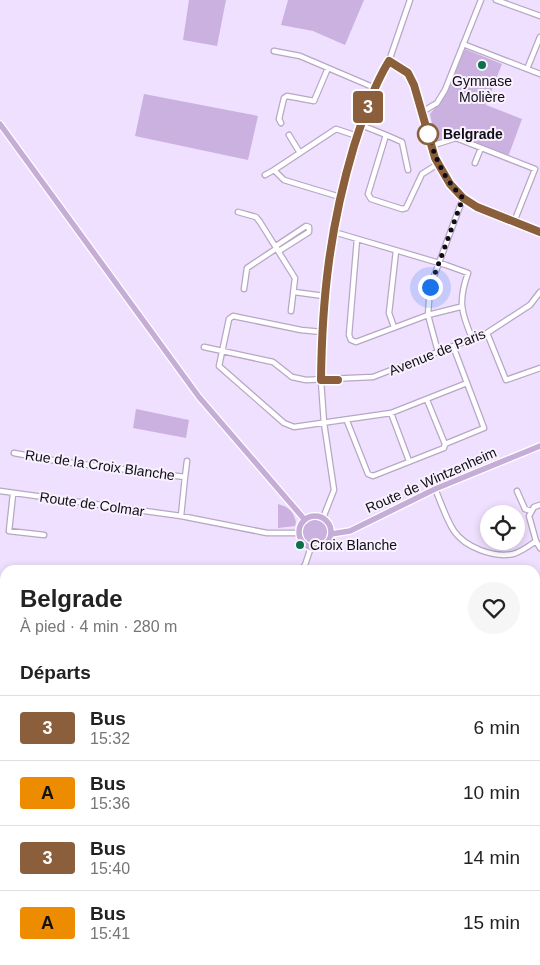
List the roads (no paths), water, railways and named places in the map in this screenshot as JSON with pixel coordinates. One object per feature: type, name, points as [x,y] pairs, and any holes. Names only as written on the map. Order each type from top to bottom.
[{"type":"main road","points":[[0,124],[199,397],[305,520]]},
{"type":"main road","name":"Route de Wintzenheim","points":[[331,534],[350,532],[436,488],[539,448]]},
{"type":"main road","points":[[311,516],[323,518],[328,522],[331,534],[323,546],[311,547],[304,544],[299,533],[301,525],[311,516]]},
{"type":"street","points":[[323,518],[334,490],[324,423],[321,380],[324,296],[334,232],[340,197],[361,125],[375,88],[389,61],[410,0]]},
{"type":"street","points":[[422,112],[437,103],[445,90],[481,0]]},
{"type":"street","points":[[496,0],[540,16]]},
{"type":"street","points":[[527,69],[540,38]]},
{"type":"street","points":[[463,44],[540,74]]},
{"type":"street","points":[[274,51],[300,56],[375,88]]},
{"type":"street","points":[[389,61],[408,73],[414,85],[431,146],[438,164],[450,184],[463,198],[477,207],[540,232]]},
{"type":"street","points":[[281,123],[279,118],[284,98],[287,96],[314,100],[328,68]]},
{"type":"street","points":[[361,125],[402,142],[408,170]]},
{"type":"street","points":[[265,175],[336,130],[358,136]]},
{"type":"street","points":[[288,135],[300,153]]},
{"type":"street","points":[[386,135],[368,194],[371,199],[402,209],[406,208],[422,174],[438,164]]},
{"type":"street","points":[[431,146],[456,138],[535,169],[514,222]]},
{"type":"street","points":[[475,163],[481,148]]},
{"type":"street","points":[[274,170],[284,180],[340,197]]},
{"type":"street","points":[[438,352],[428,315],[430,287],[463,198]]},
{"type":"street","points":[[238,212],[256,218],[295,278],[291,311]]},
{"type":"street","points":[[244,288],[246,268],[306,226],[309,227],[309,232],[277,248]]},
{"type":"street","points":[[334,232],[468,273],[462,290],[460,307],[472,338]]},
{"type":"street","points":[[357,239],[349,335],[351,340],[356,342],[428,315],[460,307]]},
{"type":"street","points":[[394,327],[389,313],[396,251]]},
{"type":"street","points":[[294,292],[324,296]]},
{"type":"street","name":"Avenue de Paris","points":[[204,348],[273,362],[292,377],[321,380],[373,376],[487,332],[530,305],[540,292]]},
{"type":"street","points":[[322,332],[301,330],[233,316],[229,319],[220,366],[284,423],[294,427],[348,421],[391,413],[467,383]]},
{"type":"street","points":[[487,332],[506,380],[540,368]]},
{"type":"street","points":[[348,421],[368,474],[373,476],[444,448],[445,444],[484,428],[453,346]]},
{"type":"street","points":[[427,400],[445,444]]},
{"type":"street","points":[[391,413],[409,461]]},
{"type":"street","name":"Rue de la Croix Blanche","points":[[14,453],[61,462],[185,477]]},
{"type":"street","name":"Rue de la Croix Blanche","points":[[182,517],[187,461]]},
{"type":"street","points":[[436,488],[453,530],[464,541],[478,549],[504,555],[513,554],[536,541]]},
{"type":"street","points":[[517,491],[525,509],[531,511]]},
{"type":"street","name":"Route de Colmar","points":[[0,492],[182,517]]},
{"type":"street","points":[[13,494],[9,530],[44,535]]},
{"type":"street","points":[[540,505],[531,511],[529,516],[536,541],[540,548]]},
{"type":"street","points":[[182,517],[267,533],[299,533]]},
{"type":"street","points":[[305,565],[311,547]]},
{"type":"place","name":"Gymnase Molière","points":[[482,65]]},
{"type":"place","name":"Belgrade","points":[[428,134]]},
{"type":"place","name":"Croix Blanche","points":[[300,545]]}]
